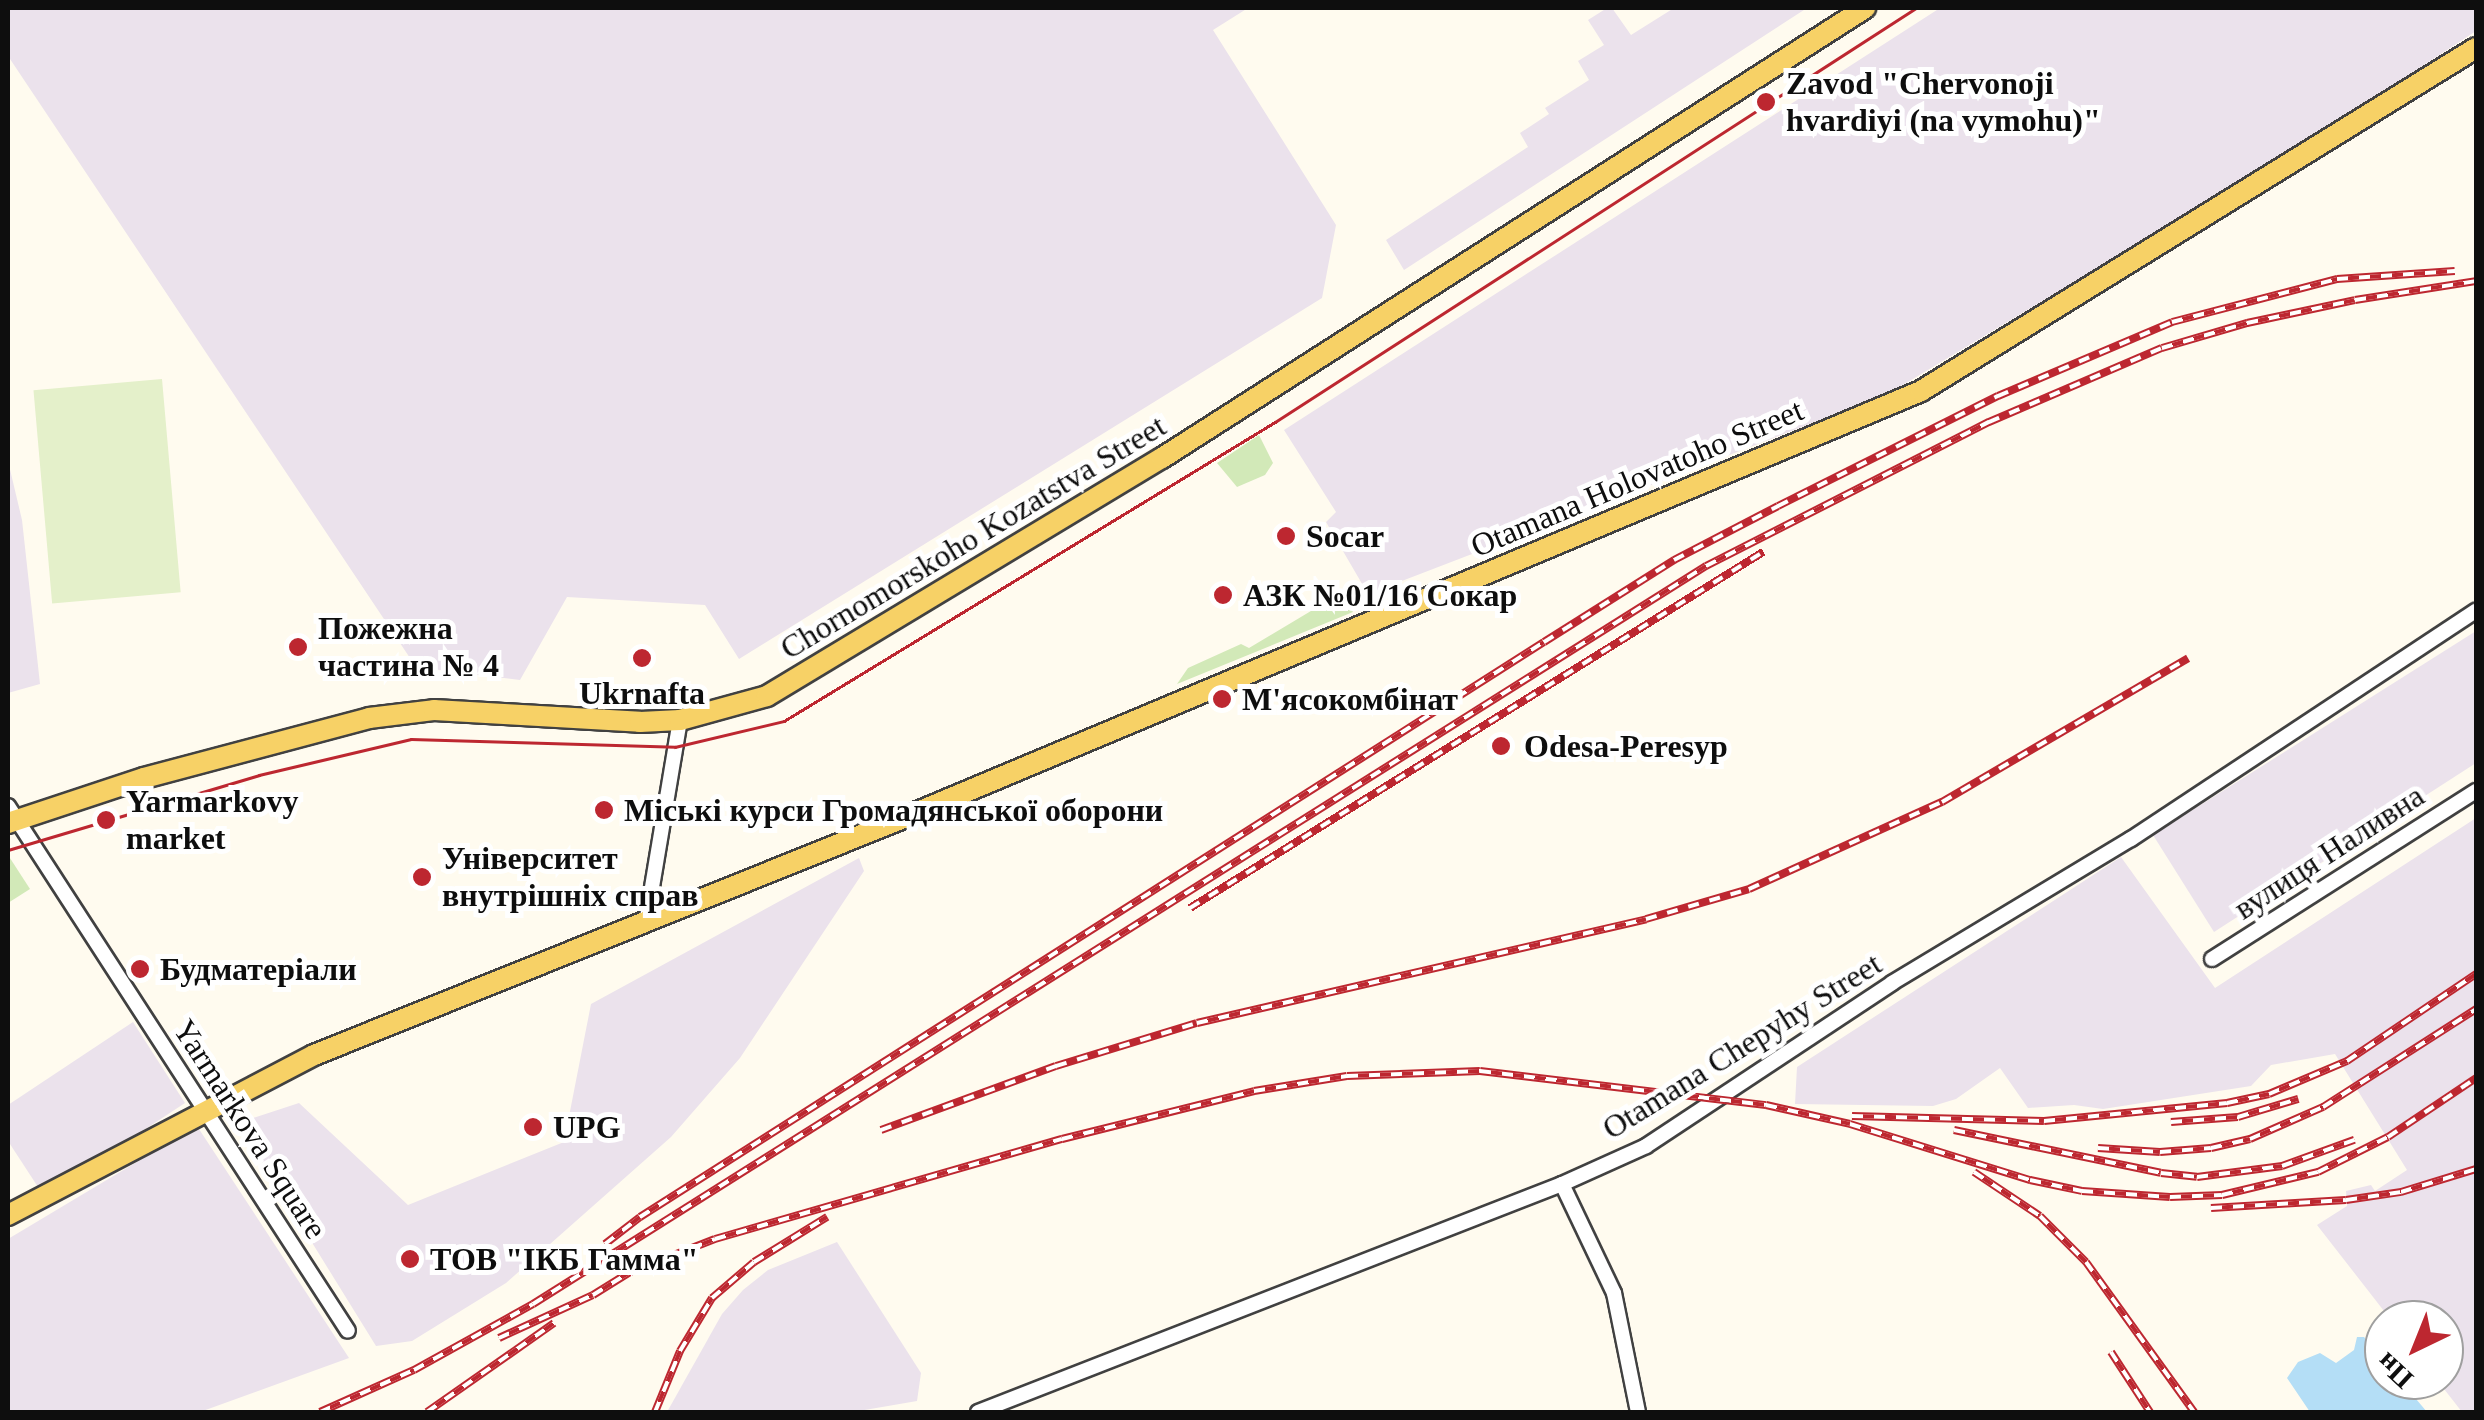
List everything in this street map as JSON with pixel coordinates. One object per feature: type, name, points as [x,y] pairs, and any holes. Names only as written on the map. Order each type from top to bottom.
[{"type":"main road","name":"Chornomorskoho Kozatstva Street","points":[[11,816],[297,734],[398,713],[434,710],[640,722],[680,720],[767,696],[1162,458],[1865,8]]},
{"type":"main road","name":"Otamana Holovatoho Street","points":[[8,1214],[73,1184],[204,1108],[314,1055],[647,917],[901,819],[1922,391],[2476,48]]},
{"type":"street","name":"Otamana Chepyhy Street","points":[[978,1412],[1562,1184],[1646,1146],[1892,984],[2131,839],[2476,612]]},
{"type":"street","points":[[647,917],[680,720]]},
{"type":"street","name":"вулиця Наливна","points":[[2212,960],[2476,791]]},
{"type":"street","name":"Yarmarkova Square","points":[[11,816],[348,1332]]},
{"type":"street","points":[[1562,1184],[1614,1294],[1638,1412]]},
{"type":"shaded area","points":[[8,8],[1248,8],[1213,30],[1336,225],[1322,298],[739,659],[705,605],[567,597],[520,680],[416,667],[8,56]]},
{"type":"shaded area","points":[[1612,8],[1631,35],[1674,8],[1807,8],[1404,270],[1386,240],[1528,147],[1520,133],[1549,114],[1545,108],[1589,80],[1578,61],[1604,45],[1588,20]]},
{"type":"shaded area","points":[[1940,8],[2476,8],[2476,31],[2305,143],[1888,394],[1368,594],[1326,522],[1336,512],[1284,430]]},
{"type":"shaded area","points":[[8,461],[22,520],[40,684],[8,693]]},
{"type":"shaded area","points":[[2476,631],[2476,763],[2214,932],[2153,835]]},
{"type":"shaded area","points":[[2476,818],[2476,1412],[2462,1412],[2453,1400],[2464,1400],[2464,1300],[2375,1300],[2317,1225],[2347,1206],[2346,1191],[2371,1185],[2375,1191],[2407,1170],[2335,1054],[2271,1065],[2251,1086],[2103,1109],[2074,1105],[2028,1108],[2000,1068],[1956,1099],[1933,1106],[1795,1104],[1797,1067],[2121,857],[2215,988]]},
{"type":"shaded area","points":[[859,858],[864,871],[740,1058],[671,1137],[506,1283],[412,1341],[376,1346],[238,1123],[299,1103],[408,1205],[564,1142],[591,1004]]},
{"type":"shaded area","points":[[133,1022],[185,1103],[71,1178],[38,1187],[8,1141],[8,1105]]},
{"type":"shaded area","points":[[197,1126],[349,1358],[200,1412],[8,1412],[8,1239]]},
{"type":"shaded area","points":[[837,1242],[921,1373],[917,1401],[853,1412],[667,1412],[722,1314],[743,1290],[768,1270]]},
{"type":"green space","points":[[162,379],[181,592],[52,603],[33,390]]},
{"type":"green space","points":[[1259,435],[1273,463],[1265,475],[1237,487],[1217,463]]},
{"type":"green space","points":[[1331,599],[1344,599],[1353,612],[1177,684],[1188,668],[1241,644],[1249,648]]},
{"type":"green space","points":[[8,855],[30,889],[8,903]]},
{"type":"water","points":[[2357,1337],[2364,1337],[2364,1400],[2417,1400],[2427,1412],[2310,1412],[2287,1378],[2298,1362],[2320,1353],[2336,1363],[2354,1350]]},
{"type":"tram line","points":[[8,850],[259,775],[411,739],[675,747],[784,721],[1275,422],[1916,8]]},
{"type":"railway","points":[[605,1244],[640,1217],[1674,560],[1998,396],[2172,322],[2337,279],[2455,271]]},
{"type":"railway","points":[[320,1412],[414,1370],[533,1304],[1706,566],[1989,422],[2162,348],[2247,323],[2355,300],[2476,281]]},
{"type":"railway","points":[[1190,908],[1763,552]]},
{"type":"railway","points":[[881,1130],[1056,1066],[1197,1023],[1646,919],[1749,889],[1942,802],[2188,658]]},
{"type":"railway","points":[[1852,1116],[2044,1121],[2227,1103],[2269,1094],[2347,1061],[2476,974]]},
{"type":"railway","points":[[2098,1148],[2160,1152],[2211,1148],[2250,1139],[2323,1107],[2476,1009]]},
{"type":"railway","points":[[499,1338],[593,1295],[630,1272],[715,1239],[1062,1139],[1254,1091],[1347,1076],[1480,1071],[1766,1105],[1850,1124],[2030,1180],[2082,1191],[2170,1197],[2222,1195],[2318,1172],[2388,1137],[2476,1078]]},
{"type":"railway","points":[[2171,1122],[2238,1117],[2298,1099]]},
{"type":"railway","points":[[1954,1130],[2197,1177],[2282,1166],[2354,1140]]},
{"type":"railway","points":[[2211,1208],[2346,1200],[2401,1192],[2476,1169]]},
{"type":"railway","points":[[1974,1172],[2040,1216],[2086,1262],[2194,1412]]},
{"type":"railway","points":[[655,1412],[680,1351],[712,1298],[754,1262],[827,1217]]},
{"type":"railway","points":[[427,1412],[554,1323]]},
{"type":"railway","points":[[2111,1352],[2150,1412]]},
{"type":"place","name":"Zavod \"Chervonoji hvardiyi (na vymohu)\"","points":[[1766,102]]},
{"type":"place","name":"Socar","points":[[1286,536]]},
{"type":"place","name":"АЗК №01/16 Сокар","points":[[1223,595]]},
{"type":"place","name":"Пожежна частина № 4","points":[[298,647]]},
{"type":"place","name":"Ukrnafta","points":[[642,658]]},
{"type":"place","name":"М'ясокомбінат","points":[[1222,699]]},
{"type":"place","name":"Odesa-Peresyp","points":[[1501,746]]},
{"type":"place","name":"Міські курси Громадянської оборони","points":[[604,810]]},
{"type":"place","name":"Yarmarkovy market","points":[[106,820]]},
{"type":"place","name":"Університет внутрішніх справ","points":[[422,877]]},
{"type":"place","name":"Будматеріали","points":[[140,969]]},
{"type":"place","name":"UPG","points":[[533,1127]]},
{"type":"place","name":"ТОВ \"ІКБ Гамма\"","points":[[410,1259]]}]
